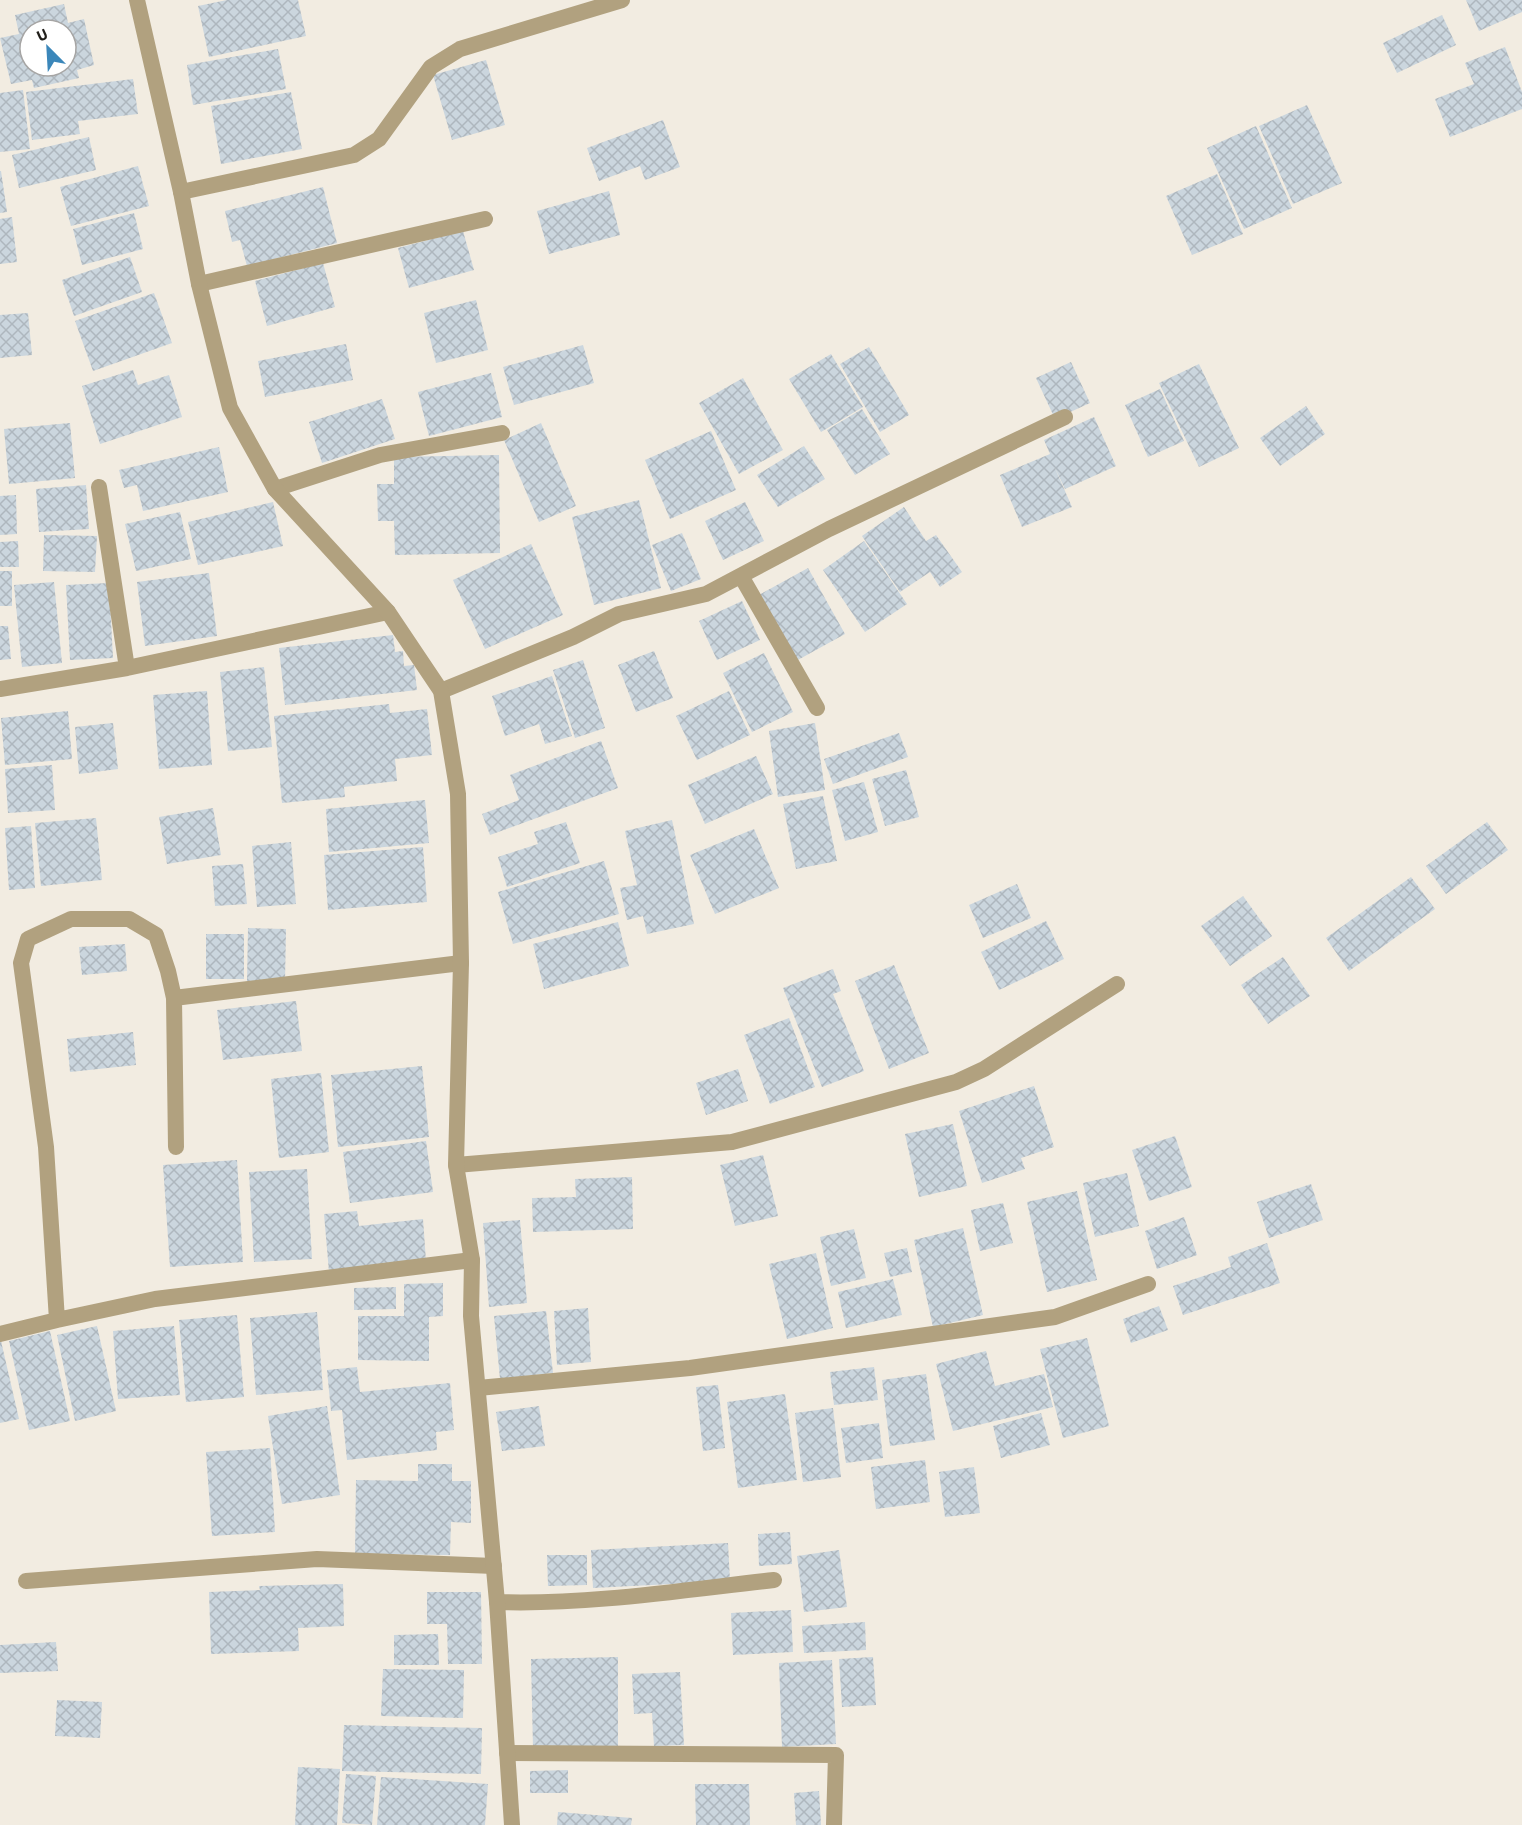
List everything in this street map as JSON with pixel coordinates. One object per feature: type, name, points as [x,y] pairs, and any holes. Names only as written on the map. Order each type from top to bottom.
[{"type":"street","points":[[137,0],[181,192],[199,284],[230,408],[275,489],[388,612],[441,691],[458,794],[461,963],[456,1165],[471,1260],[471,1316],[497,1602],[512,1825]]},
{"type":"street","points":[[181,192],[354,155],[379,139],[431,67],[460,49],[622,0]]},
{"type":"street","points":[[199,284],[485,219]]},
{"type":"street","points":[[441,691],[573,636],[619,614],[706,594],[829,529],[1065,417]]},
{"type":"street","points":[[275,489],[380,455],[502,433]]},
{"type":"street","points":[[99,487],[127,668]]},
{"type":"street","points":[[741,576],[817,708]]},
{"type":"street","points":[[0,689],[127,668],[388,612]]},
{"type":"street","points":[[57,1320],[46,1147],[21,963],[28,939],[71,919],[129,919],[156,935],[168,970],[174,998],[176,1147]]},
{"type":"street","points":[[174,998],[461,963]]},
{"type":"street","points":[[456,1165],[732,1142],[956,1082],[984,1069],[1117,984]]},
{"type":"street","points":[[0,1334],[155,1299],[471,1260]]},
{"type":"street","points":[[478,1388],[690,1368],[1055,1317],[1148,1284]]},
{"type":"street","points":[[26,1581],[317,1559],[494,1566]]},
{"type":"street","points":[[497,1602],[526,1603],[616,1597],[774,1580]]},
{"type":"street","points":[[507,1754],[836,1755],[834,1825]]},
{"type":"building","points":[[227,0],[298,0],[306,36],[209,57],[198,6]]},
{"type":"building","points":[[1466,0],[1522,0],[1522,12],[1479,31]]},
{"type":"building","points":[[64,4],[67,18],[18,18],[18,29],[15,15]]},
{"type":"building","points":[[1442,15],[1456,45],[1397,73],[1383,43]]},
{"type":"building","points":[[84,19],[94,65],[78,70],[78,20]]},
{"type":"building","points":[[18,34],[18,78],[78,78],[78,74],[79,78],[34,88],[32,80],[11,84],[0,38]]},
{"type":"building","points":[[1505,47],[1522,92],[1522,109],[1450,137],[1435,99],[1474,84],[1465,63]]},
{"type":"building","points":[[278,49],[286,89],[193,105],[187,65]]},
{"type":"building","points":[[486,60],[505,125],[452,140],[433,75]]},
{"type":"building","points":[[133,79],[138,114],[78,121],[80,134],[32,140],[26,92]]},
{"type":"building","points":[[23,90],[30,149],[0,152],[0,93]]},
{"type":"building","points":[[291,92],[302,149],[221,164],[211,106]]},
{"type":"building","points":[[1307,105],[1342,183],[1293,204],[1259,126]]},
{"type":"building","points":[[663,120],[680,167],[645,180],[640,166],[599,181],[587,148]]},
{"type":"building","points":[[1256,126],[1292,208],[1244,229],[1207,148]]},
{"type":"building","points":[[89,137],[96,170],[19,188],[12,155]]},
{"type":"building","points":[[138,166],[149,206],[71,226],[60,187]]},
{"type":"building","points":[[0,171],[7,212],[0,213]]},
{"type":"building","points":[[1217,174],[1243,234],[1192,255],[1166,196]]},
{"type":"building","points":[[323,187],[337,243],[247,266],[240,240],[232,242],[225,211]]},
{"type":"building","points":[[609,191],[620,235],[549,254],[537,211]]},
{"type":"building","points":[[134,213],[143,249],[82,265],[73,229]]},
{"type":"building","points":[[12,217],[17,262],[0,264],[0,219]]},
{"type":"building","points":[[463,231],[474,270],[409,288],[398,248]]},
{"type":"building","points":[[130,257],[142,292],[74,316],[62,280]]},
{"type":"building","points":[[323,263],[335,307],[267,326],[255,281]]},
{"type":"building","points":[[154,293],[172,343],[93,371],[75,321]]},
{"type":"building","points":[[476,300],[488,350],[436,363],[424,313]]},
{"type":"building","points":[[28,313],[32,355],[0,358],[0,315]]},
{"type":"building","points":[[346,344],[353,380],[265,397],[258,361]]},
{"type":"building","points":[[583,345],[594,383],[514,405],[503,367]]},
{"type":"building","points":[[869,347],[909,415],[880,432],[840,364]]},
{"type":"building","points":[[831,354],[863,407],[821,432],[789,379]]},
{"type":"building","points":[[1071,362],[1090,403],[1055,419],[1036,378]]},
{"type":"building","points":[[1199,364],[1239,448],[1199,467],[1159,383]]},
{"type":"building","points":[[133,370],[138,385],[169,375],[182,417],[100,444],[82,386]]},
{"type":"building","points":[[491,373],[502,417],[429,436],[418,392]]},
{"type":"building","points":[[743,378],[783,450],[739,474],[699,403]]},
{"type":"building","points":[[1160,389],[1184,441],[1148,457],[1125,405]]},
{"type":"building","points":[[382,399],[395,439],[322,463],[309,422]]},
{"type":"building","points":[[1306,406],[1325,434],[1280,466],[1260,438]]},
{"type":"building","points":[[862,409],[890,454],[855,475],[827,430]]},
{"type":"building","points":[[1094,417],[1116,466],[1065,489],[1054,466],[1072,507],[1022,527],[1000,475],[1050,454],[1044,440]]},
{"type":"building","points":[[70,423],[75,478],[9,484],[4,429]]},
{"type":"building","points":[[541,423],[576,506],[539,522],[504,440]]},
{"type":"building","points":[[711,431],[736,490],[670,519],[645,460]]},
{"type":"building","points":[[804,446],[825,479],[778,507],[757,475]]},
{"type":"building","points":[[219,447],[228,492],[143,511],[137,485],[124,488],[119,470]]},
{"type":"building","points":[[499,455],[500,553],[395,555],[394,521],[378,521],[377,484],[394,484],[394,457]]},
{"type":"building","points":[[86,485],[89,529],[39,532],[36,489]]},
{"type":"building","points":[[16,495],[17,534],[0,535],[0,496]]},
{"type":"building","points":[[639,500],[661,588],[594,605],[572,517]]},
{"type":"building","points":[[273,502],[283,546],[198,565],[188,522]]},
{"type":"building","points":[[745,502],[764,541],[723,560],[705,521]]},
{"type":"building","points":[[904,507],[926,541],[936,535],[962,572],[940,587],[930,572],[900,592],[862,536]]},
{"type":"building","points":[[180,512],[191,559],[136,571],[125,524]]},
{"type":"building","points":[[682,533],[701,579],[671,591],[652,545]]},
{"type":"building","points":[[44,535],[97,536],[95,572],[43,571]]},
{"type":"building","points":[[18,541],[19,567],[0,567],[0,542]]},
{"type":"building","points":[[864,541],[907,604],[865,632],[823,570]]},
{"type":"building","points":[[531,544],[563,615],[485,649],[453,580]]},
{"type":"building","points":[[808,568],[845,634],[796,661],[759,595]]},
{"type":"building","points":[[0,571],[12,571],[12,606],[0,606]]},
{"type":"building","points":[[209,573],[217,636],[145,646],[137,582]]},
{"type":"building","points":[[54,582],[62,663],[22,667],[14,585]]},
{"type":"building","points":[[109,583],[113,658],[70,660],[66,585]]},
{"type":"building","points":[[742,601],[760,640],[717,660],[699,621]]},
{"type":"building","points":[[0,626],[8,626],[11,659],[0,660]]},
{"type":"building","points":[[393,635],[395,652],[403,651],[404,666],[414,665],[417,690],[285,705],[279,648]]},
{"type":"building","points":[[654,651],[673,698],[636,712],[618,665]]},
{"type":"building","points":[[764,653],[793,712],[752,732],[723,673]]},
{"type":"building","points":[[583,660],[605,728],[575,738],[553,670]]},
{"type":"building","points":[[264,667],[272,747],[228,751],[220,672]]},
{"type":"building","points":[[552,676],[572,736],[545,744],[539,724],[505,736],[492,696]]},
{"type":"building","points":[[207,691],[212,765],[159,769],[153,695]]},
{"type":"building","points":[[729,691],[750,735],[697,760],[676,716]]},
{"type":"building","points":[[389,704],[390,713],[427,709],[432,755],[395,759],[397,781],[344,787],[345,797],[282,803],[274,716]]},
{"type":"building","points":[[68,711],[72,759],[5,765],[1,718]]},
{"type":"building","points":[[113,723],[118,769],[79,774],[75,727]]},
{"type":"building","points":[[815,723],[825,790],[778,797],[769,731]]},
{"type":"building","points":[[899,733],[908,757],[833,784],[824,759]]},
{"type":"building","points":[[601,741],[618,788],[490,835],[482,814],[519,800],[510,775]]},
{"type":"building","points":[[756,756],[773,794],[705,824],[688,785]]},
{"type":"building","points":[[52,765],[55,810],[8,813],[5,769]]},
{"type":"building","points":[[906,770],[919,817],[885,826],[872,779]]},
{"type":"building","points":[[864,782],[878,832],[845,841],[832,790]]},
{"type":"building","points":[[823,796],[837,861],[796,869],[783,804]]},
{"type":"building","points":[[425,800],[429,843],[329,852],[326,809]]},
{"type":"building","points":[[213,808],[221,855],[167,864],[159,817]]},
{"type":"building","points":[[96,818],[102,880],[41,886],[35,823]]},
{"type":"building","points":[[672,820],[694,924],[647,934],[643,916],[627,920],[620,888],[637,885],[625,831]]},
{"type":"building","points":[[566,822],[580,863],[507,887],[498,857],[538,844],[534,832]]},
{"type":"building","points":[[1487,822],[1508,850],[1446,894],[1426,866]]},
{"type":"building","points":[[31,826],[35,888],[9,890],[5,828]]},
{"type":"building","points":[[754,829],[779,888],[715,914],[690,855]]},
{"type":"building","points":[[291,842],[296,904],[257,907],[252,846]]},
{"type":"building","points":[[423,847],[427,902],[328,910],[324,855]]},
{"type":"building","points":[[604,861],[619,914],[513,944],[498,892]]},
{"type":"building","points":[[243,864],[247,904],[215,906],[212,866]]},
{"type":"building","points":[[1411,877],[1435,909],[1349,971],[1326,938]]},
{"type":"building","points":[[1017,884],[1031,918],[983,938],[969,905]]},
{"type":"building","points":[[1243,896],[1272,936],[1230,966],[1201,926]]},
{"type":"building","points":[[1046,921],[1064,959],[999,990],[981,952]]},
{"type":"building","points":[[618,922],[629,966],[544,989],[533,944]]},
{"type":"building","points":[[248,928],[286,929],[285,981],[247,981]]},
{"type":"building","points":[[206,934],[244,934],[244,979],[206,979]]},
{"type":"building","points":[[125,944],[127,971],[82,975],[79,947]]},
{"type":"building","points":[[1283,957],[1310,996],[1268,1024],[1241,985]]},
{"type":"building","points":[[894,965],[929,1053],[889,1069],[855,981]]},
{"type":"building","points":[[833,969],[841,991],[833,994],[864,1071],[822,1087],[783,988]]},
{"type":"building","points":[[296,1001],[302,1051],[223,1060],[217,1010]]},
{"type":"building","points":[[789,1018],[815,1087],[770,1104],[744,1035]]},
{"type":"building","points":[[133,1032],[136,1065],[70,1072],[67,1039]]},
{"type":"building","points":[[422,1066],[429,1137],[338,1147],[331,1075]]},
{"type":"building","points":[[738,1069],[748,1101],[706,1115],[696,1083]]},
{"type":"building","points":[[321,1073],[329,1152],[279,1158],[271,1079]]},
{"type":"building","points":[[1034,1086],[1054,1147],[1021,1158],[1025,1169],[982,1183],[959,1111]]},
{"type":"building","points":[[953,1124],[967,1186],[919,1197],[905,1134]]},
{"type":"building","points":[[1175,1136],[1192,1187],[1149,1201],[1132,1150]]},
{"type":"building","points":[[426,1141],[433,1192],[350,1203],[343,1152]]},
{"type":"building","points":[[763,1155],[778,1216],[735,1226],[720,1165]]},
{"type":"building","points":[[237,1160],[243,1262],[170,1267],[163,1165]]},
{"type":"building","points":[[307,1169],[312,1259],[254,1262],[249,1172]]},
{"type":"building","points":[[1127,1173],[1139,1226],[1095,1237],[1083,1183]]},
{"type":"building","points":[[632,1177],[633,1229],[533,1232],[532,1198],[576,1197],[575,1179]]},
{"type":"building","points":[[1311,1184],[1323,1220],[1269,1238],[1257,1202]]},
{"type":"building","points":[[1077,1191],[1097,1280],[1047,1292],[1027,1202]]},
{"type":"building","points":[[1003,1203],[1013,1243],[980,1251],[971,1210]]},
{"type":"building","points":[[357,1211],[359,1226],[423,1219],[426,1261],[329,1272],[324,1214]]},
{"type":"building","points":[[1184,1217],[1197,1255],[1157,1269],[1145,1231]]},
{"type":"building","points":[[520,1220],[527,1303],[489,1307],[483,1223]]},
{"type":"building","points":[[963,1228],[983,1315],[933,1327],[914,1240]]},
{"type":"building","points":[[854,1229],[866,1278],[831,1286],[820,1237]]},
{"type":"building","points":[[1267,1243],[1280,1283],[1183,1315],[1173,1286],[1231,1267],[1228,1257]]},
{"type":"building","points":[[907,1248],[912,1272],[890,1277],[884,1253]]},
{"type":"building","points":[[816,1253],[833,1328],[787,1339],[769,1264]]},
{"type":"building","points":[[893,1279],[902,1315],[846,1328],[838,1292]]},
{"type":"building","points":[[443,1283],[443,1316],[429,1317],[429,1361],[358,1360],[358,1316],[404,1316],[404,1284]]},
{"type":"building","points":[[396,1287],[396,1309],[354,1310],[354,1288]]},
{"type":"building","points":[[1159,1306],[1168,1330],[1131,1343],[1123,1319]]},
{"type":"building","points":[[588,1308],[591,1362],[557,1365],[554,1311]]},
{"type":"building","points":[[546,1311],[553,1373],[500,1379],[494,1316]]},
{"type":"building","points":[[317,1312],[323,1390],[256,1395],[250,1318]]},
{"type":"building","points":[[237,1315],[244,1397],[186,1402],[179,1320]]},
{"type":"building","points":[[97,1326],[116,1411],[75,1421],[57,1335]]},
{"type":"building","points":[[174,1326],[180,1395],[118,1399],[113,1331]]},
{"type":"building","points":[[50,1331],[70,1421],[29,1430],[9,1341]]},
{"type":"building","points":[[1087,1338],[1109,1426],[1063,1438],[1040,1349]]},
{"type":"building","points":[[0,1342],[19,1419],[0,1423]]},
{"type":"building","points":[[986,1351],[995,1386],[1044,1374],[1053,1407],[953,1431],[936,1364]]},
{"type":"building","points":[[357,1367],[360,1392],[450,1383],[454,1430],[436,1432],[437,1450],[347,1460],[342,1410],[331,1411],[327,1370]]},
{"type":"building","points":[[874,1367],[878,1400],[834,1405],[830,1372]]},
{"type":"building","points":[[926,1374],[935,1440],[890,1446],[882,1380]]},
{"type":"building","points":[[718,1385],[725,1448],[703,1451],[696,1387]]},
{"type":"building","points":[[785,1394],[797,1480],[738,1488],[727,1402]]},
{"type":"building","points":[[327,1406],[340,1495],[282,1504],[268,1416]]},
{"type":"building","points":[[539,1406],[545,1446],[502,1451],[496,1412]]},
{"type":"building","points":[[833,1408],[841,1477],[803,1482],[795,1413]]},
{"type":"building","points":[[1041,1413],[1050,1445],[1001,1458],[993,1426]]},
{"type":"building","points":[[879,1423],[883,1458],[846,1463],[841,1428]]},
{"type":"building","points":[[270,1448],[275,1532],[212,1536],[206,1452]]},
{"type":"building","points":[[925,1460],[930,1502],[876,1509],[871,1467]]},
{"type":"building","points":[[418,1464],[452,1464],[452,1481],[471,1481],[471,1523],[451,1522],[450,1555],[355,1554],[356,1480],[418,1481]]},
{"type":"building","points":[[974,1467],[980,1513],[945,1517],[939,1472]]},
{"type":"building","points":[[790,1532],[792,1564],[759,1566],[758,1534]]},
{"type":"building","points":[[728,1543],[730,1581],[593,1588],[591,1550]]},
{"type":"building","points":[[839,1550],[847,1607],[804,1612],[797,1556]]},
{"type":"building","points":[[547,1555],[587,1555],[587,1585],[548,1586]]},
{"type":"building","points":[[343,1584],[344,1626],[298,1628],[299,1651],[211,1654],[209,1592],[260,1590],[259,1586]]},
{"type":"building","points":[[427,1592],[481,1592],[482,1664],[448,1664],[447,1624],[427,1624]]},
{"type":"building","points":[[791,1610],[793,1652],[733,1655],[731,1613]]},
{"type":"building","points":[[865,1622],[866,1650],[804,1653],[802,1626]]},
{"type":"building","points":[[438,1634],[439,1665],[394,1665],[394,1635]]},
{"type":"building","points":[[56,1642],[58,1671],[0,1673],[0,1645]]},
{"type":"building","points":[[618,1657],[618,1747],[533,1748],[531,1659]]},
{"type":"building","points":[[873,1657],[876,1705],[842,1707],[839,1659]]},
{"type":"building","points":[[832,1660],[836,1744],[782,1747],[779,1663]]},
{"type":"building","points":[[383,1669],[464,1670],[463,1718],[381,1716]]},
{"type":"building","points":[[680,1672],[684,1745],[654,1746],[652,1713],[634,1714],[632,1674]]},
{"type":"building","points":[[57,1700],[102,1702],[100,1738],[55,1736]]},
{"type":"building","points":[[344,1725],[482,1728],[481,1774],[342,1771]]},
{"type":"building","points":[[298,1767],[340,1769],[337,1825],[295,1825]]},
{"type":"building","points":[[568,1770],[568,1793],[530,1793],[530,1771]]},
{"type":"building","points":[[346,1774],[376,1776],[372,1825],[342,1823]]},
{"type":"building","points":[[381,1777],[488,1784],[485,1825],[377,1825]]},
{"type":"building","points":[[695,1784],[749,1784],[750,1825],[696,1825]]},
{"type":"building","points":[[819,1791],[821,1825],[796,1825],[794,1793]]},
{"type":"building","points":[[558,1812],[632,1818],[631,1825],[557,1825]]}]
